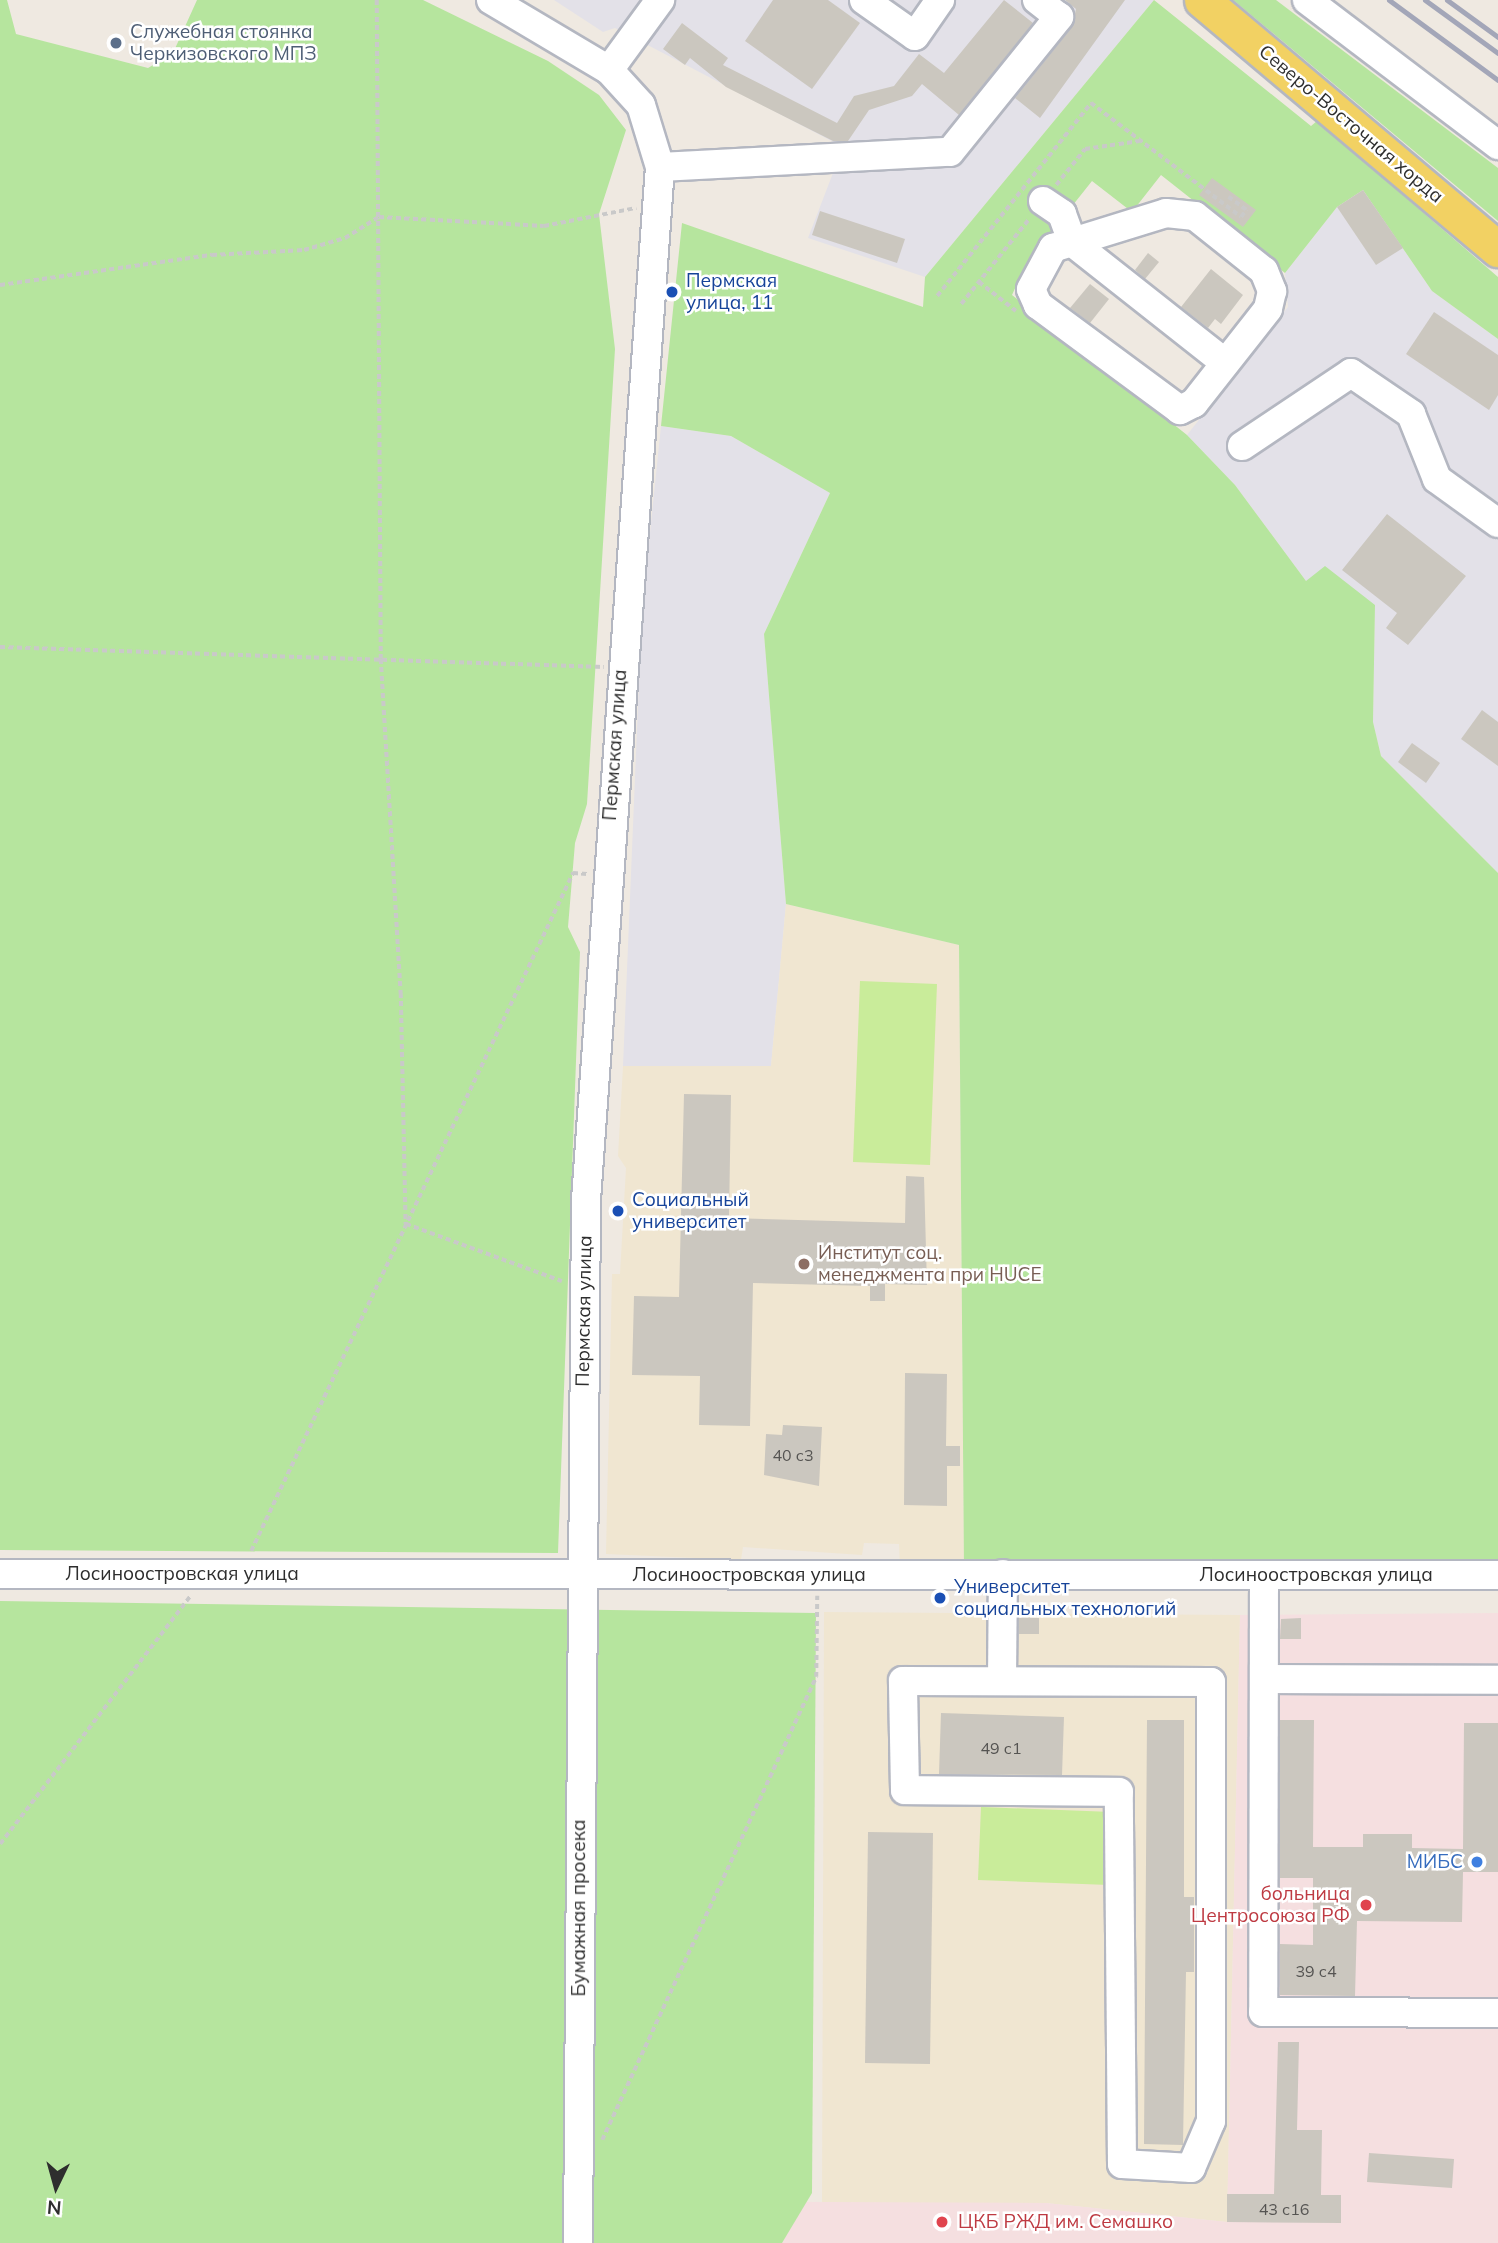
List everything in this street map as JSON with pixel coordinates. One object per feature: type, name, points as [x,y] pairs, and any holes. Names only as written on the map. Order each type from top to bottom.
[{"type":"main road","name":"Северо-Восточная хорда","points":[[1202,0],[1498,249]]},
{"type":"street","points":[[609,70],[660,0]]},
{"type":"street","points":[[864,0],[915,36],[940,0]]},
{"type":"street","points":[[660,167],[950,152],[1059,17],[1037,0]]},
{"type":"street","points":[[1307,0],[1498,145]]},
{"type":"street","name":"Пермская улица","points":[[496,1],[609,70],[641,105],[660,167],[620,669],[607,876],[585,1289],[580,1574]]},
{"type":"street","points":[[1043,201],[1062,214],[1072,242],[1225,363]]},
{"type":"street","points":[[1166,213],[1195,216],[1265,271],[1272,291],[1268,309],[1225,363],[1194,403],[1180,410],[1123,372],[1032,295],[1035,271],[1053,248],[1166,213]]},
{"type":"street","points":[[1242,446],[1351,373],[1411,414],[1437,479],[1498,523]]},
{"type":"street","name":"Лосиноостровская улица","points":[[0,1574],[1498,1575]]},
{"type":"street","name":"Бумажная просека","points":[[578,2243],[580,1574]]},
{"type":"street","points":[[1002,1681],[1003,1574]]},
{"type":"street","points":[[1265,1575],[1264,2012],[1498,2013]]},
{"type":"street","points":[[1264,1679],[1498,1680]]},
{"type":"street","points":[[903,1681],[1002,1681],[1211,1682],[1211,2121],[1191,2168],[1122,2164],[1119,1792],[905,1790],[903,1681]]},
{"type":"path","points":[[377,0],[381,659],[401,993],[406,1224]]},
{"type":"path","points":[[937,296],[1091,103],[1241,217],[1246,210],[1228,197]]},
{"type":"path","points":[[0,285],[212,255],[304,250],[345,238],[379,217],[544,226],[658,200]]},
{"type":"path","points":[[0,647],[620,669]]},
{"type":"path","points":[[251,1551],[573,873],[607,876]]},
{"type":"path","points":[[406,1224],[585,1289]]},
{"type":"path","points":[[0,1844],[133,1677],[205,1574]]},
{"type":"path","points":[[598,2150],[816,1677],[817,1575]]},
{"type":"shaded area","points":[[554,0],[1154,0],[925,277],[808,238],[843,147],[615,28],[603,32]]},
{"type":"shaded area","points":[[1363,190],[1432,291],[1498,339],[1498,873],[1381,756],[1373,722],[1375,605],[1306,581],[1235,485],[1187,435],[1288,307],[1285,273],[1337,207]]},
{"type":"shaded area","points":[[661,426],[731,436],[830,493],[764,634],[786,904],[771,1066],[623,1066],[642,610]]},
{"type":"shaded area","points":[[786,904],[959,945],[964,1570],[900,1567],[899,1544],[864,1543],[862,1555],[743,1547],[741,1560],[606,1554],[612,1274],[620,1274],[626,1168],[618,1156],[623,1066],[771,1066]]},
{"type":"shaded area","points":[[824,1612],[1240,1615],[1227,2222],[1046,2203],[822,2203]]},
{"type":"shaded area","name":"больница Центросоюза РФ","points":[[1498,1613],[1498,2243],[600,2243],[600,2201],[1046,2203],[1227,2222],[1240,1615]]},
{"type":"green space","points":[[0,0],[7,0],[16,34],[148,68],[173,53],[197,0],[423,0],[548,61],[599,95],[626,130],[599,214],[615,349],[587,804],[575,843],[568,927],[580,952],[558,1553],[0,1550]]},
{"type":"green space","points":[[1154,0],[1311,126],[1317,121],[1498,277],[1498,339],[1432,291],[1363,190],[1337,207],[1285,273],[1161,175],[1132,212],[1092,181],[1026,264],[1012,295],[1187,435],[1235,485],[1306,581],[1325,566],[1375,605],[1373,722],[1381,756],[1498,873],[1498,1569],[964,1570],[959,945],[786,904],[764,634],[830,493],[731,436],[661,426],[682,223],[923,307],[925,277]]},
{"type":"green space","points":[[1233,0],[1276,0],[1498,168],[1498,221]]},
{"type":"green space","points":[[860,981],[937,984],[930,1165],[853,1162]]},
{"type":"green space","points":[[0,1601],[816,1613],[812,2193],[782,2243],[0,2243]]},
{"type":"green space","points":[[981,1807],[1112,1812],[1109,1885],[978,1880]]},
{"type":"building","points":[[773,0],[828,0],[860,23],[812,89],[745,41]]},
{"type":"building","points":[[1004,0],[1033,23],[959,115],[922,84],[912,96],[869,110],[848,141],[833,141],[726,87],[690,58],[685,65],[663,49],[682,23],[728,58],[723,65],[837,123],[854,96],[894,86],[919,54],[944,73]]},
{"type":"building","points":[[1065,0],[1125,0],[1040,118],[1015,98],[1072,27],[1076,9]]},
{"type":"building","points":[[1212,178],[1256,210],[1243,227],[1199,195]]},
{"type":"building","points":[[1363,190],[1403,248],[1376,265],[1337,207]]},
{"type":"building","points":[[820,211],[905,239],[897,263],[812,235]]},
{"type":"building","points":[[1148,253],[1159,262],[1145,279],[1135,270]]},
{"type":"building","points":[[1211,269],[1243,295],[1221,324],[1215,319],[1208,328],[1181,307]]},
{"type":"building","points":[[1090,284],[1109,299],[1090,323],[1070,308]]},
{"type":"building","points":[[1434,312],[1498,355],[1498,395],[1489,410],[1406,354]]},
{"type":"building","points":[[1387,514],[1466,576],[1408,645],[1386,628],[1397,613],[1342,570]]},
{"type":"building","points":[[1482,710],[1498,722],[1498,766],[1461,739]]},
{"type":"building","points":[[1412,743],[1440,763],[1426,783],[1398,762]]},
{"type":"building","name":"Институт соц. менеджмента при HUCE","points":[[684,1094],[731,1095],[729,1218],[905,1223],[906,1176],[924,1177],[927,1285],[885,1284],[885,1301],[870,1301],[870,1286],[753,1283],[750,1426],[699,1425],[700,1376],[632,1375],[634,1296],[679,1297]]},
{"type":"building","points":[[905,1373],[947,1374],[946,1446],[960,1446],[960,1466],[947,1466],[947,1506],[904,1505]]},
{"type":"building","points":[[783,1425],[822,1427],[819,1486],[764,1475],[766,1434],[782,1435]]},
{"type":"building","points":[[1019,1617],[1039,1618],[1039,1634],[1019,1634]]},
{"type":"building","points":[[1301,1618],[1301,1639],[1280,1639],[1281,1619]]},
{"type":"building","points":[[941,1713],[1064,1717],[1062,1775],[939,1774]]},
{"type":"building","points":[[1147,1720],[1184,1720],[1184,1897],[1194,1897],[1194,1972],[1186,1972],[1183,2145],[1144,2144]]},
{"type":"building","points":[[1280,1720],[1314,1720],[1313,1847],[1363,1847],[1363,1834],[1412,1834],[1412,1848],[1463,1849],[1464,1723],[1498,1723],[1498,1872],[1463,1872],[1462,1922],[1357,1921],[1355,1996],[1280,1995],[1280,1944],[1313,1945],[1313,1878],[1280,1878]]},
{"type":"building","points":[[868,1832],[933,1833],[930,2064],[865,2063]]},
{"type":"building","points":[[1278,2042],[1299,2042],[1297,2130],[1322,2130],[1321,2195],[1341,2195],[1341,2223],[1227,2222],[1227,2194],[1274,2194]]},
{"type":"building","points":[[1369,2153],[1454,2159],[1452,2188],[1367,2182]]},
{"type":"railway","points":[[1389,0],[1498,80]]},
{"type":"railway","points":[[1425,0],[1498,53]]},
{"type":"railway","points":[[1447,0],[1498,37]]},
{"type":"place","name":"Служебная стоянка Черкизовского МПЗ","points":[[116,43]]},
{"type":"place","name":"Пермская улица, 11","points":[[672,292]]},
{"type":"place","name":"Социальный университет","points":[[618,1211]]},
{"type":"place","name":"Институт соц. менеджмента при HUCE","points":[[804,1264]]},
{"type":"place","name":"Университет социальных технологий","points":[[940,1598]]},
{"type":"place","name":"МИБС","points":[[1477,1862]]},
{"type":"place","name":"больница Центросоюза РФ","points":[[1366,1905]]},
{"type":"place","name":"ЦКБ РЖД им. Семашко","points":[[942,2222]]}]
